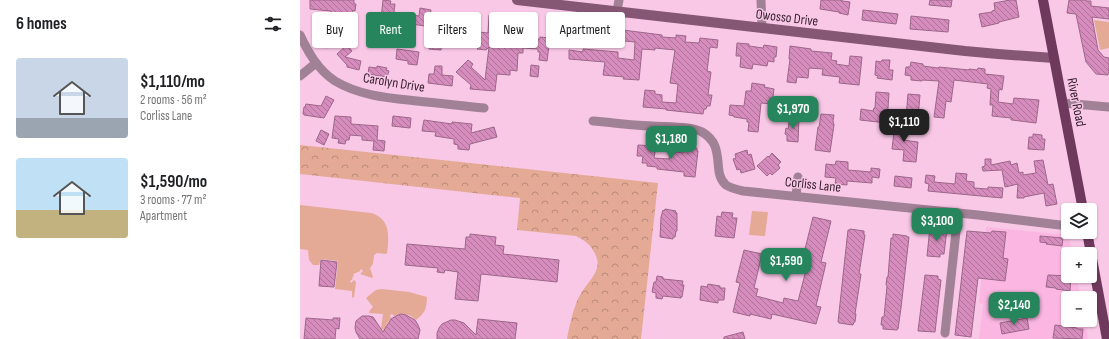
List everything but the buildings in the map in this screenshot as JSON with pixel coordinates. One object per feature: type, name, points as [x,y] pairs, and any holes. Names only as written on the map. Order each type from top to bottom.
[{"type":"main road","name":"River Road","points":[[1043,0],[1082,203]]},
{"type":"main road","points":[[1088,239],[1107,339]]},
{"type":"street","name":"Owosso Drive","points":[[517,0],[998,54],[1054,58]]},
{"type":"street","points":[[618,11],[619,0]]},
{"type":"street","points":[[761,0],[762,28]]},
{"type":"street","name":"Carolyn Drive","points":[[300,35],[316,63],[334,80],[357,91],[384,97],[484,108]]},
{"type":"street","points":[[300,76],[316,63]]},
{"type":"street","points":[[1063,103],[1109,107]]},
{"type":"street","name":"Corliss Lane","points":[[593,121],[698,130],[703,132],[710,137],[717,150],[720,176],[722,180],[734,189],[1061,225]]},
{"type":"street","points":[[796,196],[798,177]]},
{"type":"street","points":[[945,333],[958,213]]},
{"type":"shaded area","points":[[986,227],[1061,234],[1061,239],[1070,239],[1071,247],[1061,247],[1061,283],[1078,283],[1079,291],[1061,291],[1061,327],[1086,327],[1088,339],[979,339],[983,304],[979,303]]},
{"type":"green space","points":[[1094,20],[1109,22],[1109,48],[1100,50]]},
{"type":"green space","points":[[300,145],[658,183],[641,339],[567,339],[570,322],[576,304],[583,290],[597,270],[597,258],[589,244],[576,236],[517,230],[520,198],[300,174]]},
{"type":"green space","points":[[300,205],[371,213],[382,219],[385,224],[388,234],[387,253],[377,253],[374,255],[373,264],[370,268],[372,278],[360,274],[363,271],[361,269],[353,275],[353,279],[350,281],[351,283],[354,280],[356,282],[354,298],[352,297],[352,291],[335,289],[338,261],[321,259],[319,265],[313,265],[309,260],[308,250],[300,249]]},
{"type":"green space","points":[[752,211],[768,212],[765,236],[749,235]]},
{"type":"green space","points":[[382,289],[409,292],[427,297],[425,310],[416,320],[406,314],[394,316],[392,314],[390,315],[391,318],[387,323],[385,330],[381,329],[383,314],[369,313],[373,307],[366,298],[376,290]]}]
